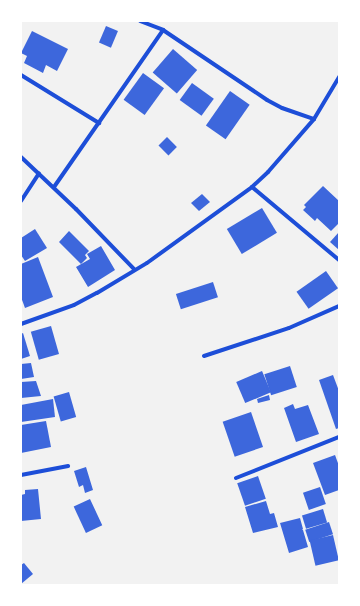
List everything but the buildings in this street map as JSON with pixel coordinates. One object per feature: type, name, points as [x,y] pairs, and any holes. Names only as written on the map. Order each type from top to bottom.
[{"type":"street","points":[[140,21],[162,30],[267,100],[282,108],[314,119]]},
{"type":"street","points":[[54,187],[162,30]]},
{"type":"street","points":[[21,75],[99,123]]},
{"type":"street","points":[[21,324],[74,305],[134,269],[147,263],[252,187],[268,172],[314,119],[339,77]]},
{"type":"street","points":[[21,157],[54,187],[134,269]]},
{"type":"street","points":[[21,201],[39,173]]},
{"type":"street","points":[[252,187],[339,260]]},
{"type":"street","points":[[204,356],[289,328],[339,306]]},
{"type":"street","points":[[236,478],[339,437]]},
{"type":"street","points":[[21,475],[68,466]]}]
